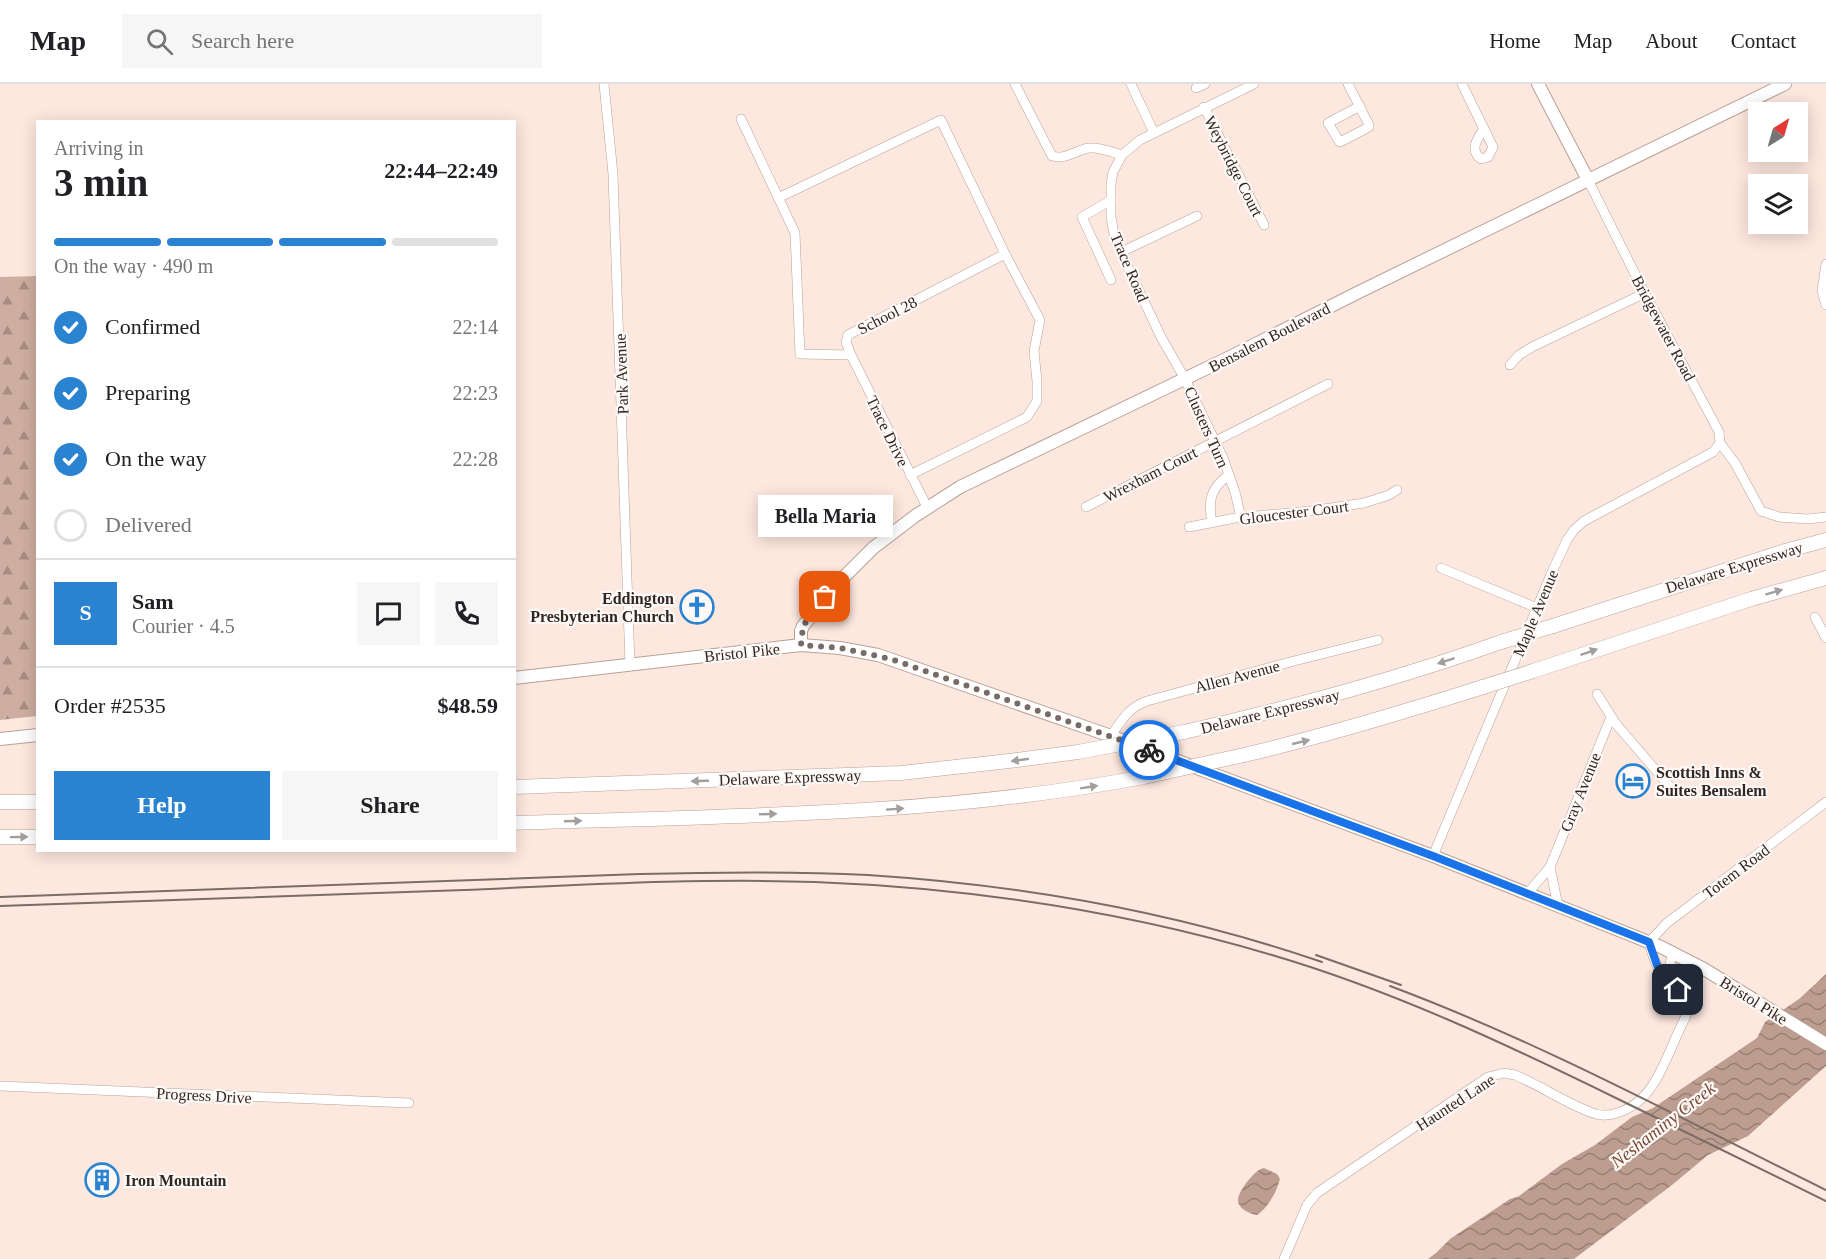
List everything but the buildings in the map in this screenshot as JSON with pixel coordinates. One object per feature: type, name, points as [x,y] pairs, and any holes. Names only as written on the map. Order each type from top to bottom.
[{"type":"highway","name":"Delaware Expressway","points":[[516,787],[901,773],[1009,762],[1078,752],[1184,732],[1358,688],[1712,574],[1826,540]]},
{"type":"highway","points":[[516,823],[912,807],[1052,792],[1144,777],[1367,724],[1751,599],[1826,578]]},
{"type":"highway","points":[[0,802],[36,802]]},
{"type":"highway","points":[[0,837],[36,837]]},
{"type":"main road","name":"Bridgewater Road","points":[[1538,84],[1588,180]]},
{"type":"main road","name":"Bensalem Boulevard","points":[[801,645],[803,626],[859,560],[927,507],[974,479],[1185,379],[1785,84]]},
{"type":"main road","name":"Bristol Pike","points":[[516,678],[801,645],[840,648],[882,657],[1111,736],[1433,856],[1649,942],[1673,953],[1826,1044]]},
{"type":"main road","points":[[0,739],[36,735]]},
{"type":"street","name":"Park Avenue","points":[[604,84],[613,174],[630,665]]},
{"type":"street","points":[[1015,84],[1052,156],[1064,157],[1088,148],[1122,154],[1140,140],[1254,84]]},
{"type":"street","points":[[1131,84],[1154,133]]},
{"type":"street","points":[[1231,84],[1234,94]]},
{"type":"street","points":[[1348,84],[1360,106],[1369,127],[1340,142],[1329,123],[1360,106]]},
{"type":"street","points":[[1462,84],[1484,129]]},
{"type":"street","name":"Weybridge Court","points":[[1204,107],[1264,225]]},
{"type":"street","name":"School 28","points":[[741,119],[795,233],[800,354],[851,355],[846,342],[848,335],[1005,254]]},
{"type":"street","points":[[778,198],[940,120],[1040,320],[1034,351],[1037,401],[1027,417],[910,475]]},
{"type":"street","name":"Trace Road","points":[[1122,154],[1113,172],[1111,184],[1114,234],[1120,252],[1161,337],[1185,379]]},
{"type":"street","name":"Bridgewater Road","points":[[1588,180],[1719,432],[1720,443],[1735,463],[1761,511],[1779,517],[1808,519],[1826,517]]},
{"type":"street","points":[[1111,200],[1082,217],[1112,280]]},
{"type":"street","points":[[1120,252],[1197,216]]},
{"type":"street","points":[[1826,264],[1822,291],[1826,305]]},
{"type":"street","points":[[1510,366],[1519,355],[1538,344],[1645,293]]},
{"type":"street","name":"Trace Drive","points":[[851,355],[927,507]]},
{"type":"street","name":"Clusters Turn","points":[[1185,379],[1229,475],[1240,518]]},
{"type":"street","name":"Wrexham Court","points":[[1086,507],[1328,384]]},
{"type":"street","name":"Maple Avenue","points":[[1433,856],[1560,553],[1574,530],[1594,515],[1713,452],[1720,443]]},
{"type":"street","name":"Clusters Turn","points":[[1212,523],[1210,498],[1220,483],[1229,475]]},
{"type":"street","name":"Gloucester Court","points":[[1189,527],[1240,518],[1364,503],[1389,495],[1396,490]]},
{"type":"street","points":[[1441,568],[1537,608]]},
{"type":"street","points":[[1815,616],[1826,638]]},
{"type":"street","name":"Allen Avenue","points":[[1111,736],[1126,714],[1147,700],[1378,640]]},
{"type":"street","points":[[1597,694],[1611,717],[1671,788]]},
{"type":"street","name":"Gray Avenue","points":[[1527,894],[1550,867],[1611,717]]},
{"type":"street","name":"Totem Road","points":[[1649,942],[1667,923],[1824,808]]},
{"type":"street","points":[[1550,867],[1558,906]]},
{"type":"street","name":"Haunted Lane","points":[[1284,1259],[1307,1205],[1317,1192],[1488,1077],[1504,1073],[1515,1075],[1595,1114],[1616,1113],[1636,1103],[1655,1083],[1687,1014],[1686,1000],[1657,965],[1649,942]]},
{"type":"street","points":[[1668,978],[1673,953]]},
{"type":"street","name":"Progress Drive","points":[[0,1086],[409,1103]]},
{"type":"green space","points":[[36,276],[36,716],[0,720],[0,277]]},
{"type":"water","name":"Neshaminy Creek","points":[[1826,974],[1826,1066],[1748,1136],[1708,1155],[1574,1259],[1428,1259],[1450,1239],[1510,1199],[1519,1196],[1632,1117],[1653,1108],[1757,1038],[1765,1022],[1799,999]]},
{"type":"water","points":[[1264,1168],[1277,1174],[1280,1179],[1272,1199],[1257,1215],[1243,1209],[1238,1197],[1243,1187],[1260,1169]]},
{"type":"railway","points":[[0,897],[640,874],[754,872],[868,875],[983,886],[1098,904],[1211,929],[1322,962]]},
{"type":"railway","points":[[0,906],[727,881],[873,885],[1046,904],[1216,939],[1362,985],[1450,1020],[1536,1060],[1826,1201]]},
{"type":"railway","points":[[1316,955],[1401,985]]},
{"type":"railway","points":[[1390,986],[1556,1056],[1826,1190]]},
{"type":"way so far","points":[[825,597],[803,626],[801,645],[840,648],[891,659],[1149,750]]},
{"type":"place","name":"Bella Maria","points":[[825,597]]},
{"type":"place","name":"Eddington Presbyterian Church","points":[[697,607]]},
{"type":"place","name":"Scottish Inns & Suites Bensalem","points":[[1633,781]]},
{"type":"place","name":"Iron Mountain","points":[[102,1180]]},
{"type":"route","points":[[1149,750],[1433,856],[1649,942],[1657,965],[1678,990]]}]
